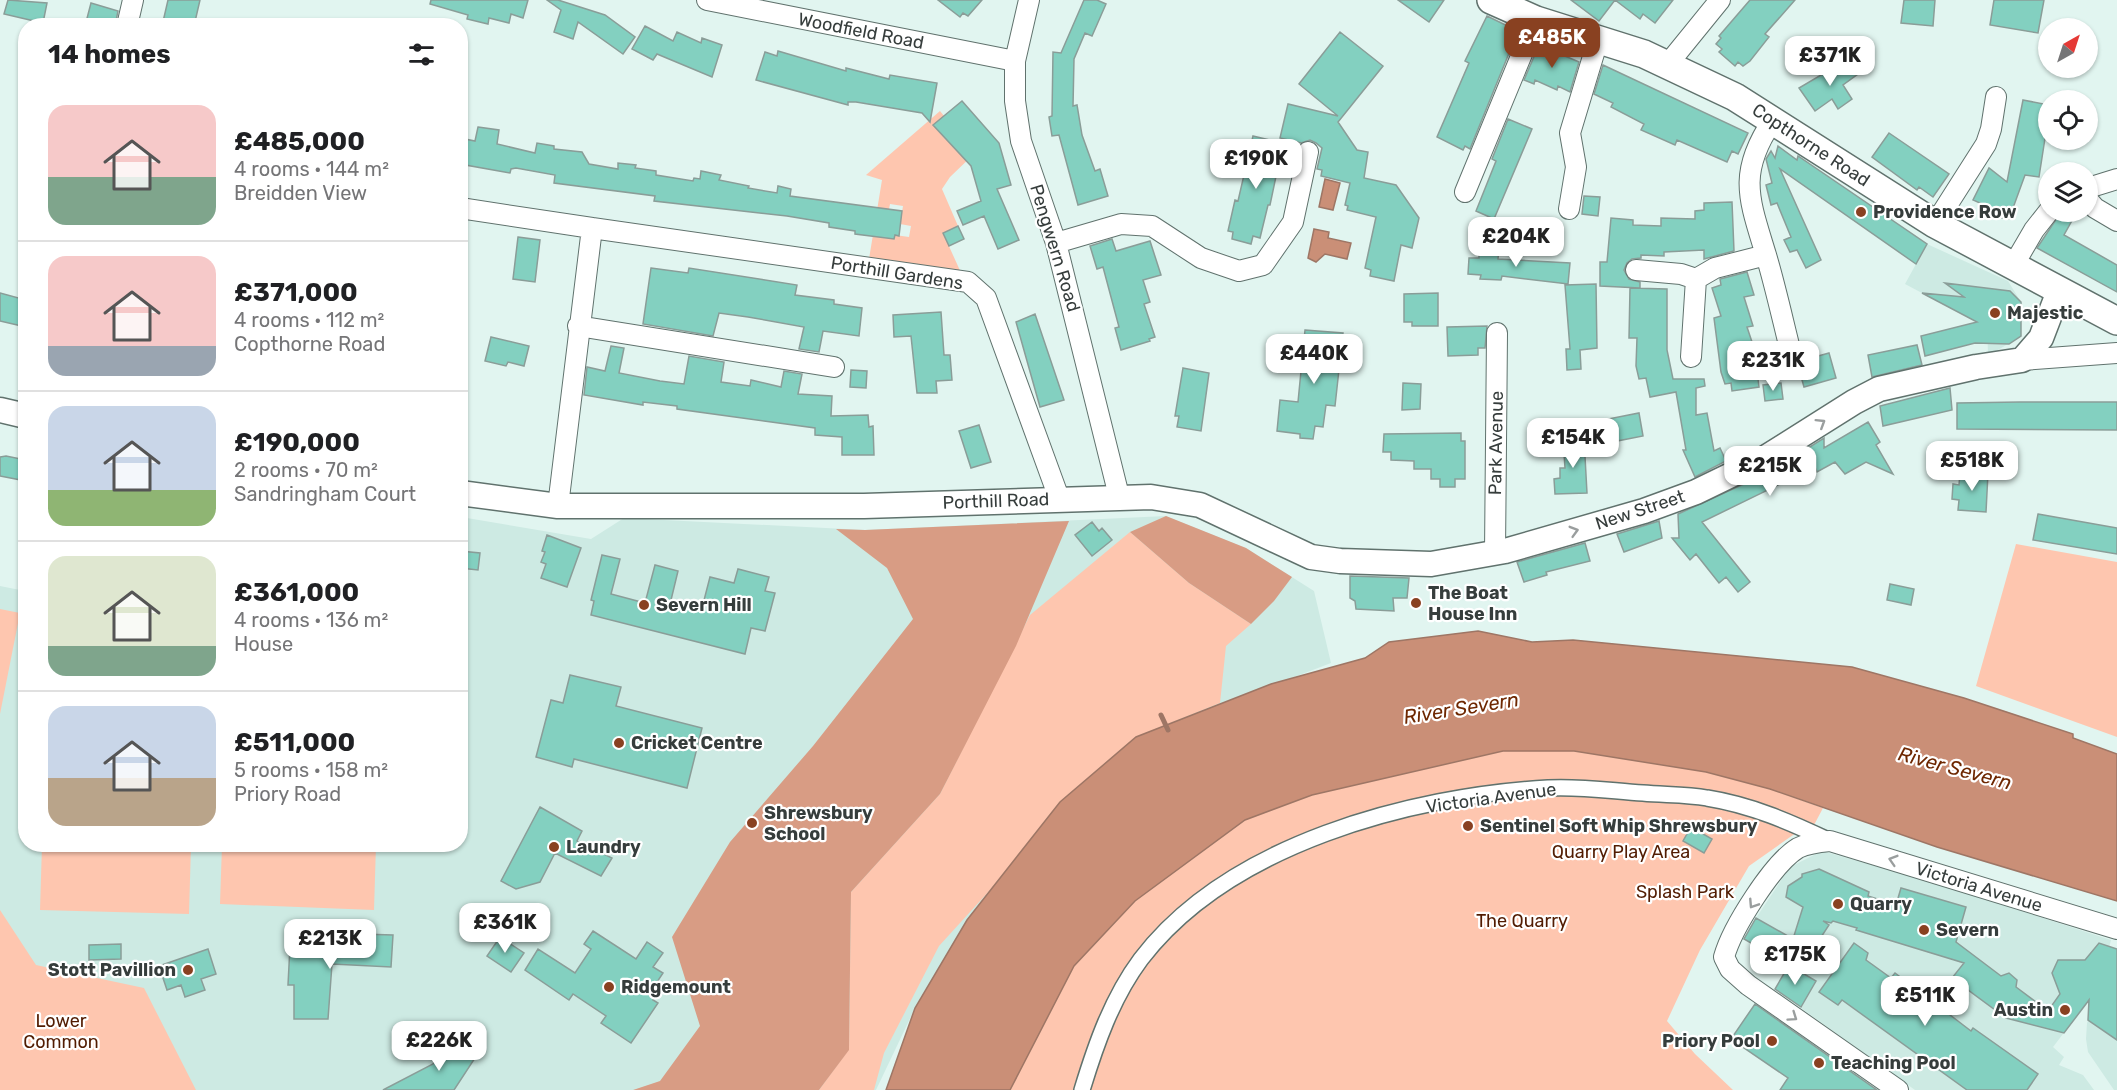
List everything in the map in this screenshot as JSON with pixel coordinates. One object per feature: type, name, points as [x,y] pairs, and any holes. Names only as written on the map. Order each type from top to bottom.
[{"type":"main road","name":"Copthorne Road","points":[[1491,0],[1536,20],[1668,64],[1735,97],[1935,224],[2117,321]]},
{"type":"street","points":[[129,18],[133,0]]},
{"type":"street","name":"Woodfield Road","points":[[707,0],[1015,61]]},
{"type":"street","points":[[1668,64],[1720,0]]},
{"type":"street","name":"Pengwern Road","points":[[1027,1],[1015,61],[1015,101],[1021,141],[1056,243],[1119,496]]},
{"type":"street","points":[[1465,192],[1536,20]]},
{"type":"street","points":[[1569,209],[1576,166],[1570,134],[1598,40]]},
{"type":"street","points":[[1935,224],[1986,144],[1996,97]]},
{"type":"street","points":[[1773,120],[1750,169],[1748,196],[1790,349]]},
{"type":"street","points":[[1056,243],[1121,224],[1152,226],[1201,258],[1239,271],[1263,265],[1293,222],[1308,152]]},
{"type":"street","points":[[2098,185],[2117,178]]},
{"type":"street","name":"Porthill Gardens","points":[[468,209],[968,282],[986,298],[1059,498]]},
{"type":"street","points":[[2098,210],[2117,221]]},
{"type":"street","points":[[2013,267],[2040,222]]},
{"type":"street","points":[[558,506],[578,326],[592,228]]},
{"type":"street","points":[[1636,270],[1681,274],[1696,279],[1715,268],[1766,255]]},
{"type":"street","points":[[1691,357],[1696,279]]},
{"type":"street","points":[[2022,360],[2041,338],[2059,291]]},
{"type":"street","points":[[578,326],[834,367]]},
{"type":"street","name":"Park Avenue","points":[[1497,333],[1506,550]]},
{"type":"street","name":"New Street","points":[[1506,550],[1644,511],[1696,492],[1762,460],[1854,402],[1880,390],[1976,367],[2022,360],[2117,354]]},
{"type":"street","points":[[0,410],[18,414]]},
{"type":"street","name":"Porthill Road","points":[[468,494],[558,506],[864,506],[1119,496],[1151,497],[1200,505],[1303,554],[1327,560],[1431,564],[1506,550]]},
{"type":"street","name":"Victoria Avenue","points":[[1082,1090],[1106,1017],[1141,959],[1201,900],[1239,874],[1289,847],[1364,821],[1453,800],[1550,788],[1707,798],[1760,810],[1830,841],[2117,929]]},
{"type":"street","points":[[1830,841],[1799,848],[1775,872],[1727,946],[1724,957],[1730,969],[1748,985],[1898,1090]]},
{"type":"shaded area","points":[[1927,244],[2008,281],[2021,302],[2021,336],[1988,356],[1987,318],[1952,309],[1905,284]]},
{"type":"shaded area","name":"Shrewsbury School","points":[[1166,516],[1246,548],[1314,591],[1331,663],[1136,737],[1061,802],[967,920],[915,1008],[876,1090],[0,1090],[0,586],[18,590],[18,852],[468,852],[468,518],[591,539],[624,518],[865,530]]},
{"type":"shaded area","points":[[1166,516],[1246,548],[1292,577],[1274,601],[1251,624],[1189,583],[1130,532]]},
{"type":"shaded area","points":[[1069,521],[1016,646],[940,794],[851,892],[849,1050],[819,1090],[633,1090],[660,1081],[700,1026],[672,937],[730,842],[813,746],[913,619],[887,568],[836,529],[865,530]]},
{"type":"shaded area","points":[[1822,851],[1929,881],[2111,940],[2099,987],[2053,1047],[2064,1057],[2059,1065],[2083,1075],[2094,1090],[1915,1090],[1801,1008],[1816,981],[1799,971],[1811,950],[1756,918],[1790,867]]},
{"type":"shaded area","points":[[2117,956],[2117,1090],[2114,1090],[2088,1052],[2086,1039],[2087,1023]]},
{"type":"green space","points":[[940,111],[944,116],[934,126],[946,140],[955,132],[975,153],[950,177],[942,189],[958,226],[943,233],[962,275],[869,259],[882,180],[866,175]],"holes":[[[890,204],[903,206],[900,224],[911,226],[909,237],[895,235],[894,239],[880,237],[882,219],[887,219]]]},
{"type":"green space","points":[[1130,532],[1189,583],[1251,624],[1226,646],[1220,703],[1136,737],[1060,802],[991,889],[939,946],[884,1053],[874,1090],[819,1090],[849,1049],[851,892],[940,794],[1030,615]]},
{"type":"green space","points":[[2016,544],[2117,562],[2117,737],[1976,686]]},
{"type":"green space","points":[[0,609],[18,613],[18,623],[0,714]]},
{"type":"green space","name":"The Quarry","points":[[1503,751],[1574,751],[1706,772],[1770,789],[1823,808],[1814,825],[1803,828],[1749,866],[1700,950],[1667,1021],[1695,1054],[1733,1090],[1010,1090],[1074,966],[1135,901],[1245,820],[1312,795]]},
{"type":"green space","points":[[42,852],[191,852],[189,914],[40,910]]},
{"type":"green space","points":[[222,852],[376,852],[374,910],[220,904]]},
{"type":"green space","name":"Lower Common","points":[[0,910],[36,965],[144,988],[196,1090],[0,1090]]},
{"type":"water","points":[[1325,179],[1340,183],[1333,210],[1319,207]]},
{"type":"water","points":[[1314,229],[1329,232],[1328,238],[1351,243],[1347,259],[1325,254],[1316,262],[1308,258]]},
{"type":"water","name":"River Severn","points":[[1478,631],[1532,642],[1573,640],[1852,667],[1964,698],[2073,734],[2073,738],[2117,754],[2117,901],[1937,847],[1770,789],[1706,772],[1574,751],[1503,751],[1312,795],[1245,820],[1135,901],[1074,966],[1010,1090],[886,1090],[915,1008],[967,920],[1060,802],[1136,737],[1271,684],[1365,658],[1389,642]]},
{"type":"building","points":[[8,0],[47,3],[44,18],[21,18],[4,14]]},
{"type":"building","points":[[168,0],[200,0],[196,18],[164,18]]},
{"type":"building","points":[[431,0],[528,0],[523,18],[511,14],[509,23],[489,18],[488,24],[468,19],[468,15],[430,4]]},
{"type":"building","points":[[547,0],[558,0],[605,15],[635,37],[623,54],[578,22],[573,39],[554,32],[561,10]]},
{"type":"building","points":[[938,0],[982,0],[968,16],[963,13],[960,17]]},
{"type":"building","points":[[1084,0],[1097,0],[1106,4],[1092,36],[1085,33],[1074,59],[1073,106],[1077,105],[1082,135],[1095,171],[1100,169],[1108,196],[1078,205],[1059,135],[1052,136],[1049,117],[1052,116],[1053,52],[1061,53]]},
{"type":"building","points":[[1398,0],[1444,0],[1429,22]]},
{"type":"building","points":[[1571,0],[1615,0],[1599,21]]},
{"type":"building","points":[[1615,0],[1673,0],[1655,23],[1643,14],[1640,19]]},
{"type":"building","points":[[1750,0],[1795,0],[1765,34],[1769,37],[1750,61],[1743,66],[1738,62],[1735,66],[1719,52],[1722,49],[1716,44],[1721,38],[1719,36]]},
{"type":"building","points":[[1904,0],[1935,0],[1933,26],[1901,23]]},
{"type":"building","points":[[1994,0],[2044,0],[2041,18],[2038,18],[2038,33],[1990,25]]},
{"type":"building","points":[[91,3],[118,11],[117,18],[87,18]]},
{"type":"building","points":[[1487,16],[1518,31],[1470,149],[1465,146],[1463,150],[1437,137],[1469,63],[1465,61]]},
{"type":"building","points":[[645,26],[673,41],[677,32],[701,43],[702,38],[722,45],[712,77],[657,54],[653,60],[632,49]]},
{"type":"building","points":[[1340,32],[1383,66],[1338,122],[1357,150],[1368,152],[1364,178],[1396,185],[1419,218],[1412,248],[1401,245],[1394,281],[1370,276],[1371,270],[1365,268],[1376,217],[1347,210],[1348,206],[1345,205],[1350,183],[1321,176],[1322,170],[1317,169],[1322,148],[1316,143],[1310,140],[1301,143],[1280,138],[1288,104],[1338,116],[1299,84]]},
{"type":"building","points":[[1539,45],[1579,62],[1570,92],[1558,86],[1557,90],[1535,80],[1534,84],[1524,80]]},
{"type":"building","points":[[778,51],[846,71],[846,68],[889,79],[890,75],[937,83],[930,122],[922,113],[856,102],[848,102],[848,105],[756,80],[765,52],[777,56]]},
{"type":"building","points":[[1848,59],[1858,74],[1843,85],[1852,99],[1838,109],[1832,99],[1815,111],[1799,88]]},
{"type":"building","points":[[1603,65],[1748,133],[1738,154],[1732,151],[1727,162],[1677,140],[1675,145],[1641,130],[1644,124],[1611,107],[1613,103],[1594,94]]},
{"type":"building","points":[[2023,100],[2038,103],[2038,150],[2043,150],[2041,162],[2038,162],[2038,177],[2025,175],[2009,219],[2002,218],[2002,213],[1973,200],[1989,168],[2007,182]]},
{"type":"building","points":[[962,101],[999,143],[1011,185],[997,189],[1019,240],[998,249],[984,216],[963,225],[957,211],[981,201],[971,166],[933,125]]},
{"type":"building","points":[[1508,119],[1532,129],[1494,219],[1476,211],[1496,161],[1492,159]]},
{"type":"building","points":[[478,127],[499,130],[497,144],[535,153],[537,143],[554,146],[554,149],[582,152],[589,164],[618,169],[618,163],[636,165],[635,168],[656,171],[656,175],[693,181],[694,178],[700,179],[701,171],[721,175],[719,180],[749,186],[748,188],[777,193],[778,186],[791,189],[790,196],[902,211],[899,236],[895,235],[894,239],[855,234],[855,231],[829,227],[829,223],[787,216],[654,201],[655,196],[554,183],[555,175],[516,168],[511,169],[510,173],[468,165],[468,140],[475,141]]},
{"type":"building","points":[[1889,133],[1949,174],[1933,197],[1919,187],[1917,190],[1872,157]]},
{"type":"building","points":[[1253,136],[1283,143],[1270,205],[1268,205],[1260,238],[1253,236],[1251,244],[1232,239],[1233,232],[1228,231],[1235,200],[1238,201]]},
{"type":"building","points":[[1778,146],[1797,160],[1798,156],[1927,244],[1916,264],[1780,169],[1821,260],[1806,268],[1797,250],[1790,252],[1784,240],[1791,237],[1777,203],[1771,205],[1766,185],[1772,183],[1766,159],[1771,151],[1775,158]]},
{"type":"building","points":[[1584,196],[1600,197],[1598,216],[1582,214]]},
{"type":"building","points":[[1732,202],[1734,251],[1704,259],[1704,250],[1664,252],[1664,256],[1641,255],[1641,258],[1632,259],[1627,263],[1624,270],[1629,279],[1640,282],[1640,288],[1600,286],[1600,262],[1607,262],[1611,218],[1633,220],[1633,225],[1661,226],[1661,218],[1695,219],[1695,211],[1704,210],[1704,203]]},
{"type":"building","points":[[2054,222],[2071,222],[2064,235],[2117,265],[2117,292],[2037,248]]},
{"type":"building","points":[[958,226],[964,239],[949,246],[943,233]]},
{"type":"building","points":[[518,237],[540,240],[535,282],[513,279]]},
{"type":"building","points":[[1112,239],[1116,251],[1150,241],[1161,275],[1143,280],[1150,302],[1144,304],[1155,337],[1149,339],[1150,341],[1121,350],[1115,328],[1119,327],[1103,267],[1097,269],[1090,246]]},
{"type":"building","points":[[1479,246],[1499,248],[1498,259],[1570,263],[1568,284],[1502,276],[1501,280],[1480,279],[1481,275],[1468,274],[1469,258],[1479,258]]},
{"type":"building","points":[[651,268],[688,273],[689,268],[797,285],[795,295],[834,300],[834,304],[862,308],[859,336],[823,331],[819,352],[799,349],[804,327],[748,317],[719,313],[713,336],[643,324]]},
{"type":"building","points":[[1747,272],[1754,295],[1744,297],[1753,326],[1747,327],[1754,348],[1759,387],[1732,391],[1731,383],[1725,384],[1721,372],[1714,318],[1721,316],[1712,288],[1721,285],[1720,279]]},
{"type":"building","name":"Majestic","points":[[1945,283],[2010,291],[2021,302],[2021,336],[2009,344],[1975,343],[1925,356],[1921,336],[1977,322],[1922,293],[1964,297]]},
{"type":"building","points":[[1596,284],[1597,348],[1580,350],[1581,369],[1567,370],[1566,349],[1570,349],[1565,285]]},
{"type":"building","points":[[1630,288],[1667,289],[1667,350],[1673,379],[1704,379],[1705,386],[1696,388],[1696,415],[1707,413],[1714,451],[1720,448],[1726,461],[1695,477],[1683,450],[1686,450],[1676,392],[1650,397],[1646,378],[1639,379],[1636,366],[1637,338],[1629,338]]},
{"type":"building","points":[[0,293],[18,298],[18,325],[0,321]]},
{"type":"building","points":[[1438,293],[1438,326],[1412,326],[1412,322],[1404,322],[1404,294]]},
{"type":"building","points":[[941,312],[944,355],[950,355],[952,380],[936,381],[937,393],[917,393],[911,336],[894,337],[893,315]]},
{"type":"building","points":[[1035,314],[1064,400],[1040,407],[1016,322]]},
{"type":"building","points":[[1487,326],[1485,348],[1478,348],[1478,355],[1448,356],[1447,327]]},
{"type":"building","points":[[1305,330],[1343,333],[1335,406],[1326,405],[1323,427],[1315,426],[1313,439],[1300,438],[1300,434],[1277,431],[1280,400],[1298,402]]},
{"type":"building","points":[[491,337],[529,346],[524,366],[508,362],[506,366],[485,361]]},
{"type":"building","points":[[1917,345],[1922,365],[1872,377],[1868,355]]},
{"type":"building","points":[[611,346],[624,348],[619,373],[660,381],[684,384],[689,356],[724,362],[721,382],[750,386],[751,380],[781,387],[784,371],[802,374],[798,394],[832,396],[831,416],[868,415],[869,427],[873,426],[874,455],[842,455],[842,437],[815,435],[815,428],[677,409],[677,406],[643,402],[643,405],[584,395],[587,367],[605,371]]},
{"type":"building","points":[[1829,353],[1836,378],[1804,387],[1797,362]]},
{"type":"building","points":[[1183,368],[1209,373],[1201,431],[1177,427],[1179,416],[1175,416]]},
{"type":"building","points":[[851,370],[867,371],[866,388],[850,387]]},
{"type":"building","points":[[1403,383],[1421,384],[1420,409],[1402,410]]},
{"type":"building","points":[[1781,383],[1783,399],[1765,401],[1763,385]]},
{"type":"building","points":[[1950,388],[1952,410],[1883,426],[1880,406]]},
{"type":"building","points":[[2117,402],[2117,430],[1957,429],[1957,403]]},
{"type":"building","points":[[1639,413],[1643,436],[1612,442],[1608,419]]},
{"type":"building","points":[[1868,422],[1880,442],[1876,445],[1893,474],[1866,462],[1845,474],[1835,462],[1817,472],[1815,467],[1702,522],[1750,582],[1738,592],[1726,577],[1719,583],[1696,554],[1690,560],[1672,538],[1679,538],[1678,514],[1768,473],[1824,438],[1824,448]]},
{"type":"building","points":[[979,425],[991,462],[971,468],[959,431]]},
{"type":"building","points":[[1461,433],[1461,441],[1465,441],[1465,479],[1455,479],[1455,487],[1440,487],[1440,479],[1431,479],[1431,469],[1414,469],[1414,461],[1391,460],[1391,452],[1383,452],[1384,434]]},
{"type":"building","points":[[1584,438],[1587,493],[1555,494],[1554,479],[1560,478],[1560,468],[1565,468],[1563,439]]},
{"type":"building","points":[[0,457],[18,458],[18,479],[0,476]]},
{"type":"building","points":[[1960,472],[1988,473],[1986,512],[1958,510],[1959,500],[1952,499],[1953,484],[1959,485]]},
{"type":"building","points":[[2038,514],[2117,528],[2117,554],[2033,540]]},
{"type":"building","points":[[1659,521],[1662,538],[1624,552],[1617,534]]},
{"type":"building","points":[[1092,522],[1099,531],[1102,528],[1112,540],[1092,556],[1075,535]]},
{"type":"building","points":[[547,535],[581,548],[567,587],[541,578],[546,564],[541,562]]},
{"type":"building","points":[[1585,543],[1590,561],[1546,572],[1547,575],[1524,582],[1517,562]]},
{"type":"building","points":[[468,552],[480,553],[478,570],[468,569]]},
{"type":"building","name":"Severn Hill","points":[[602,555],[620,559],[611,594],[645,603],[655,565],[678,571],[671,600],[702,608],[710,577],[734,583],[738,569],[769,577],[765,591],[775,593],[765,631],[751,628],[745,654],[591,615],[594,601],[591,600]]},
{"type":"building","points":[[1350,576],[1409,578],[1407,598],[1393,598],[1394,611],[1356,609],[1355,601],[1350,598]]},
{"type":"building","points":[[1890,584],[1914,589],[1911,605],[1887,600]]},
{"type":"building","name":"Cricket Centre","points":[[570,675],[621,687],[616,706],[702,728],[687,788],[574,759],[572,767],[536,757],[551,700],[563,703]]},
{"type":"building","name":"Laundry","points":[[540,807],[582,831],[577,841],[612,858],[601,876],[555,853],[540,882],[516,889],[501,881]]},
{"type":"building","points":[[1691,827],[1712,839],[1704,853],[1683,841]]},
{"type":"building","points":[[1819,869],[1869,892],[1868,896],[1896,905],[1901,888],[1966,907],[1956,942],[2001,976],[2009,973],[2017,980],[2016,987],[2048,1011],[2060,994],[2052,973],[2058,960],[2085,960],[2099,943],[2117,949],[2117,1040],[2088,1020],[2089,1000],[2064,1033],[2006,1018],[1952,978],[1964,963],[1833,921],[1831,923],[1823,921],[1829,925],[1799,971],[1744,939],[1756,918],[1793,939],[1803,907],[1786,897],[1788,886],[1802,877],[1802,874]]},
{"type":"building","name":"Ridgemount","points":[[593,931],[636,959],[647,942],[663,953],[653,967],[663,973],[655,985],[660,989],[653,1000],[658,1003],[631,1043],[601,1023],[606,1016],[573,994],[569,1000],[525,970],[538,949],[575,973],[591,949],[584,944]]},
{"type":"building","points":[[360,934],[393,935],[391,967],[332,964],[328,1019],[294,1019],[294,985],[288,985],[290,946],[304,947],[304,942],[360,945]]},
{"type":"building","points":[[500,937],[524,953],[511,972],[487,956]]},
{"type":"building","points":[[1854,943],[1868,953],[1866,960],[1891,978],[1895,973],[1971,1031],[1973,1028],[2038,1074],[2027,1090],[1967,1090],[1842,1000],[1838,1005],[1819,992]]},
{"type":"building","points":[[121,944],[121,959],[89,960],[89,945]]},
{"type":"building","name":"Stott Pavillion","points":[[208,949],[216,974],[201,979],[205,990],[185,997],[181,985],[167,990],[159,966]]},
{"type":"building","points":[[1789,965],[1816,981],[1801,1007],[1775,989]]},
{"type":"building","points":[[1755,1004],[1877,1090],[1780,1090],[1788,1078],[1731,1039]]},
{"type":"building","points":[[449,1040],[475,1058],[454,1090],[383,1090],[433,1064]]},
{"type":"waterway","points":[[1161,715],[1168,730]]},
{"type":"place","name":"Providence Row","points":[[1861,212]]},
{"type":"place","name":"Majestic","points":[[1995,313]]},
{"type":"place","name":"The Boat House Inn","points":[[1416,603]]},
{"type":"place","name":"Severn Hill","points":[[644,605]]},
{"type":"place","name":"Cricket Centre","points":[[619,743]]},
{"type":"place","name":"Shrewsbury School","points":[[752,823]]},
{"type":"place","name":"Sentinel Soft Whip Shrewsbury","points":[[1468,826]]},
{"type":"place","name":"Laundry","points":[[554,847]]},
{"type":"place","name":"Quarry","points":[[1838,904]]},
{"type":"place","name":"Severn","points":[[1924,930]]},
{"type":"place","name":"Stott Pavillion","points":[[188,970]]},
{"type":"place","name":"Ridgemount","points":[[609,987]]},
{"type":"place","name":"Austin","points":[[2065,1010]]},
{"type":"place","name":"Priory Pool","points":[[1772,1041]]},
{"type":"place","name":"Teaching Pool","points":[[1819,1063]]},
{"type":"park label","name":"Quarry Play Area","points":[[1621,852]]},
{"type":"park label","name":"Splash Park","points":[[1685,892]]}]
